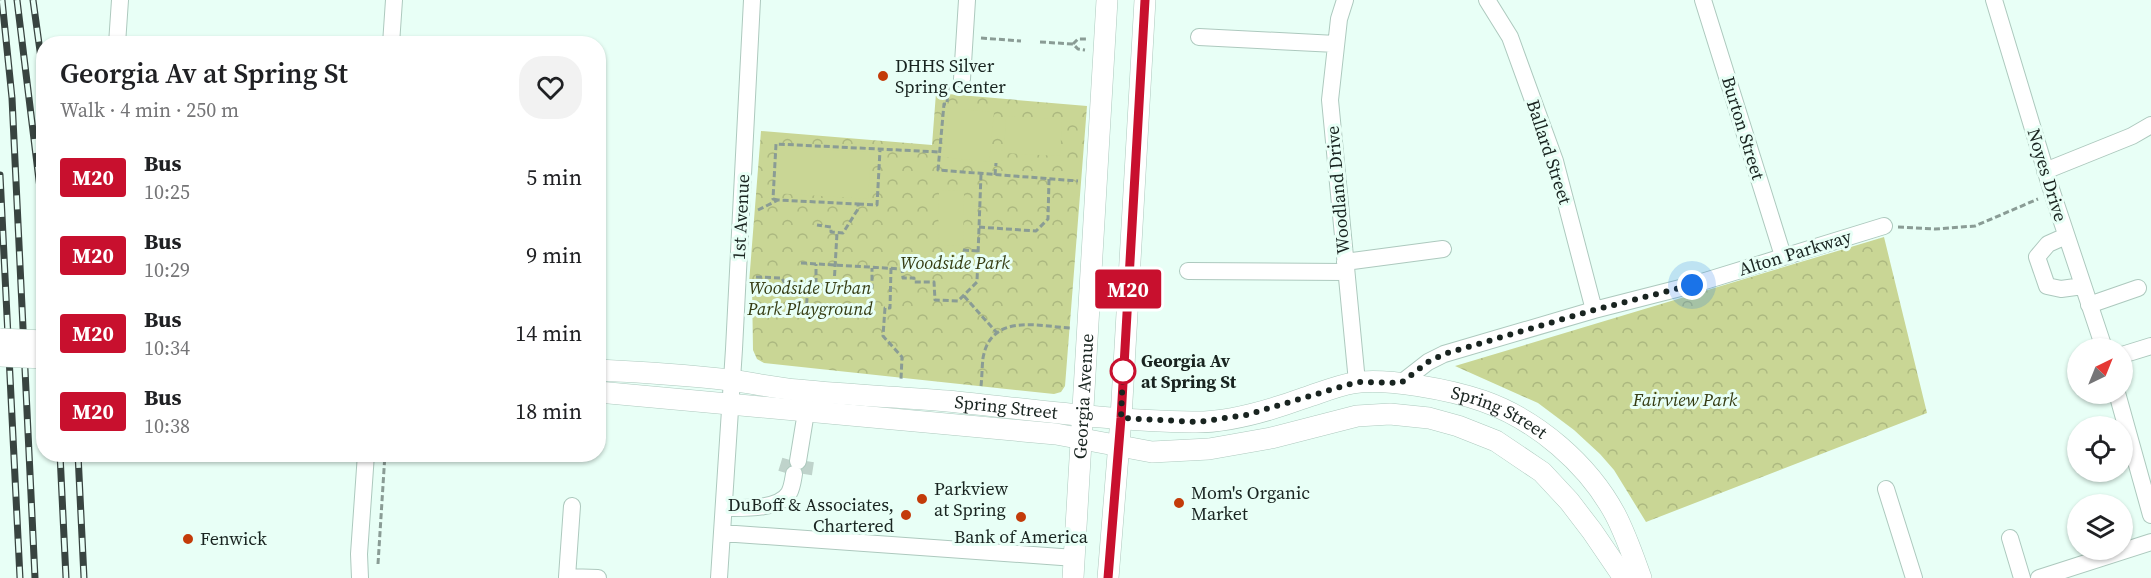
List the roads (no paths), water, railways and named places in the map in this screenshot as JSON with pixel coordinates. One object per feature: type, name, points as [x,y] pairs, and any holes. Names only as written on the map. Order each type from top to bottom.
[{"type":"main road","name":"Georgia Avenue","points":[[1074,568],[1107,0]]},
{"type":"main road","name":"Georgia Avenue","points":[[1108,578],[1121,418],[1145,0]]},
{"type":"main road","points":[[0,339],[36,341]]},
{"type":"main road","points":[[0,356],[36,358]]},
{"type":"main road","name":"Spring Street","points":[[606,370],[731,380],[798,390],[946,401],[1082,415],[1198,422],[1246,415],[1357,382],[1401,383],[1456,393],[1508,411],[1550,438],[1583,470],[1613,512],[1625,535],[1641,578]]},
{"type":"main road","name":"Spring Street","points":[[606,393],[1082,438],[1152,452],[1209,449],[1271,438],[1357,416],[1390,414],[1429,418],[1458,426],[1496,441],[1542,472],[1569,501],[1624,578]]},
{"type":"street","points":[[118,36],[120,0]]},
{"type":"street","points":[[392,36],[394,0]]},
{"type":"street","name":"1st Avenue","points":[[719,578],[752,0]]},
{"type":"street","points":[[962,79],[967,0]]},
{"type":"street","name":"Woodland Drive","points":[[1345,0],[1339,19],[1330,100],[1357,382]]},
{"type":"street","name":"Ballard Street","points":[[1487,0],[1510,37],[1555,161],[1594,310]]},
{"type":"street","name":"Burton Street","points":[[1703,0],[1784,256]]},
{"type":"street","name":"Noyes Drive","points":[[1994,0],[2045,171],[2101,338]]},
{"type":"street","points":[[1200,37],[1336,44]]},
{"type":"street","points":[[2045,171],[2132,136],[2151,125]]},
{"type":"street","name":"Alton Parkway","points":[[1401,383],[1428,362],[1444,354],[1594,310],[1692,285],[1884,226]]},
{"type":"street","points":[[2066,236],[2048,244],[2037,257],[2047,286],[2061,289],[2083,286]]},
{"type":"street","points":[[1188,272],[1345,267],[1443,249]]},
{"type":"street","points":[[2089,305],[2138,288]]},
{"type":"street","points":[[2133,352],[2151,346]]},
{"type":"street","points":[[2120,404],[2151,515]]},
{"type":"street","points":[[724,508],[755,508],[784,498],[797,465],[806,412]]},
{"type":"street","points":[[360,578],[359,554],[365,462]]},
{"type":"street","points":[[1886,489],[1914,578]]},
{"type":"street","points":[[572,506],[567,577],[598,578]]},
{"type":"street","points":[[722,533],[1074,568]]},
{"type":"street","points":[[2010,538],[2022,578]]},
{"type":"street","points":[[2050,576],[2151,542]]},
{"type":"tunnel","points":[[786,473],[790,460]]},
{"type":"tunnel","points":[[804,474],[806,461]]},
{"type":"railway","points":[[2,0],[12,98],[35,578]]},
{"type":"railway","points":[[17,0],[36,156]]},
{"type":"railway","points":[[33,0],[38,36]]},
{"type":"railway","points":[[0,175],[20,578]]},
{"type":"railway","points":[[60,462],[66,578]]},
{"type":"railway","points":[[78,462],[84,578]]},
{"type":"place","name":"DHHS Silver Spring Center","points":[[883,76]]},
{"type":"place","name":"Georgia Av at Spring St","points":[[1123,371]]},
{"type":"place","name":"Parkview at Spring","points":[[922,499]]},
{"type":"place","name":"Mom's Organic Market","points":[[1179,503]]},
{"type":"place","name":"DuBoff & Associates, Chartered","points":[[906,515]]},
{"type":"place","name":"Bank of America","points":[[1021,517]]},
{"type":"place","name":"Fenwick","points":[[188,539]]},
{"type":"park label","name":"Woodside Park","points":[[955,263]]},
{"type":"park label","name":"Woodside Urban Park Playground","points":[[810,298]]},
{"type":"park label","name":"Fairview Park","points":[[1685,400]]}]
